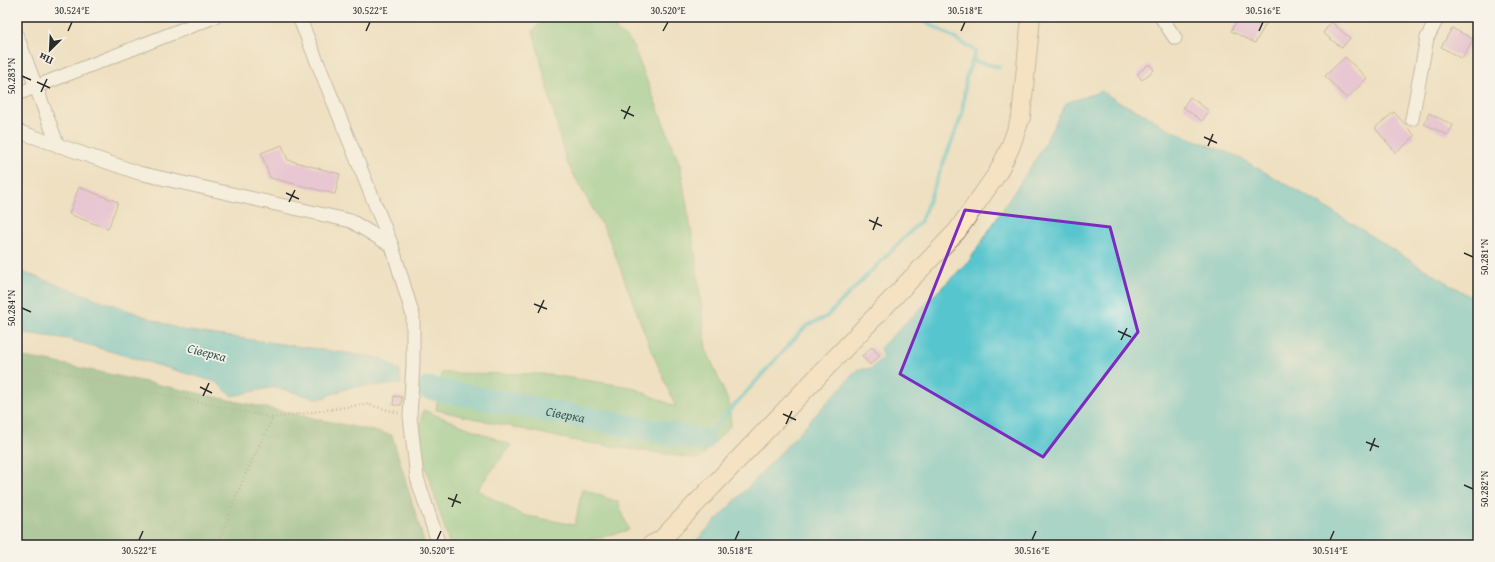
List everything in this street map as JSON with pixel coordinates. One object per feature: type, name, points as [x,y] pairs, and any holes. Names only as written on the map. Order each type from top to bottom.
[{"type":"street","points":[[17,94],[214,17]]},
{"type":"street","points":[[300,17],[392,246],[413,316],[413,364],[410,416],[417,478],[439,545]]},
{"type":"street","points":[[651,545],[661,540],[957,231],[997,174],[1010,148],[1021,117],[1031,17]]},
{"type":"street","points":[[1161,17],[1175,38]]},
{"type":"street","points":[[1412,120],[1427,38],[1438,17]]},
{"type":"street","points":[[17,36],[58,146]]},
{"type":"street","points":[[17,131],[139,173],[351,221],[392,246]]},
{"type":"path","points":[[17,368],[45,370],[273,418],[366,404],[410,416]]},
{"type":"path","points":[[217,545],[244,477],[273,418]]},
{"type":"path","points":[[17,488],[40,538],[39,545]]},
{"type":"highlighted area","points":[[965,210],[1110,227],[1138,332],[1043,457],[900,374]]},
{"type":"green space","points":[[548,17],[602,17],[632,43],[680,165],[696,259],[706,349],[729,403],[731,425],[699,459],[576,441],[436,410],[442,373],[544,374],[631,387],[676,407],[650,347],[608,236],[566,161],[533,30]]},
{"type":"green space","points":[[17,356],[48,361],[392,435],[425,545],[17,545]]},
{"type":"green space","points":[[423,410],[511,445],[477,490],[522,515],[575,525],[582,489],[618,502],[629,530],[572,544],[450,545],[418,443]]},
{"type":"water","points":[[1102,91],[1168,129],[1236,156],[1316,201],[1478,301],[1478,545],[692,545],[759,476],[858,369],[871,369],[883,357],[880,348],[969,261],[1039,154],[1066,103]]},
{"type":"water","points":[[17,270],[182,330],[381,358],[400,371],[401,384],[351,387],[319,399],[274,387],[232,396],[216,382],[68,339],[17,332]]},
{"type":"building","points":[[1239,17],[1270,17],[1255,43],[1231,31]]},
{"type":"building","points":[[1331,22],[1350,38],[1342,48],[1323,33]]},
{"type":"building","points":[[1452,28],[1473,39],[1462,59],[1441,47]]},
{"type":"building","points":[[1345,57],[1367,78],[1347,99],[1325,76]]},
{"type":"building","points":[[1149,64],[1154,70],[1142,80],[1137,74]]},
{"type":"building","points":[[1190,97],[1209,111],[1202,121],[1183,107]]},
{"type":"building","points":[[1394,112],[1415,136],[1396,153],[1375,128]]},
{"type":"building","points":[[1429,113],[1453,125],[1448,135],[1424,124]]},
{"type":"building","points":[[282,145],[288,160],[340,174],[335,194],[270,178],[261,153]]},
{"type":"building","points":[[79,187],[118,202],[108,229],[69,214]]},
{"type":"building","points":[[872,347],[880,356],[870,365],[862,356]]},
{"type":"building","points":[[394,396],[402,397],[401,405],[393,405]]},
{"type":"waterway","points":[[703,440],[806,326],[826,317],[921,221],[962,115],[966,78],[976,51],[918,17]]},
{"type":"waterway","points":[[973,61],[999,67]]},
{"type":"waterway","name":"Сіверка","points":[[428,388],[703,440]]}]
